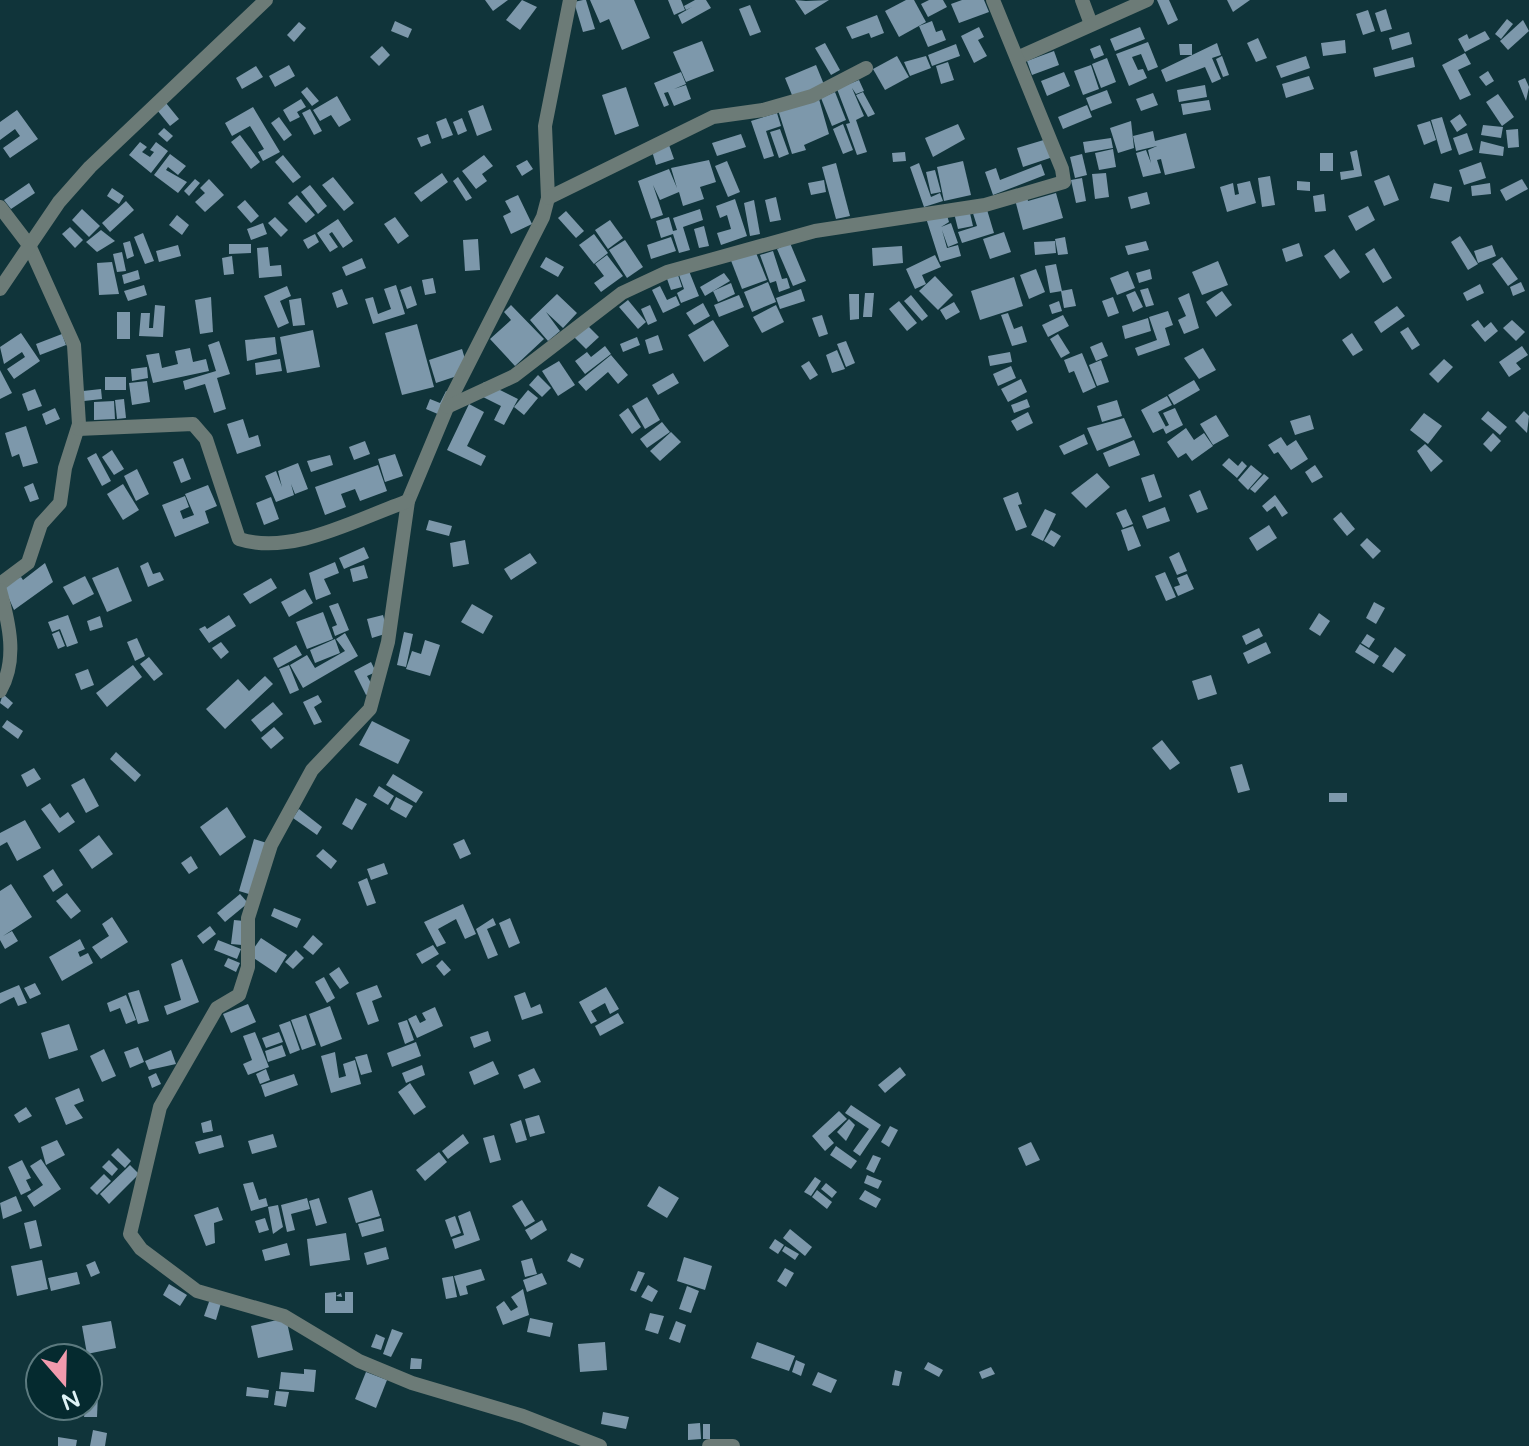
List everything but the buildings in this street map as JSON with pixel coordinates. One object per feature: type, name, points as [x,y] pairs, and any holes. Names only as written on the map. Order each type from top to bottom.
[{"type":"street","points":[[0,289],[59,202],[90,167],[266,0]]},
{"type":"street","points":[[572,0],[545,126],[548,198],[543,217],[447,407],[408,501],[388,642],[370,709],[312,770],[271,845],[248,918],[248,967],[239,995],[217,1008],[160,1107],[130,1234],[141,1249],[197,1291],[284,1316],[359,1361],[412,1383],[523,1416],[600,1446]]},
{"type":"street","points":[[447,407],[514,376],[622,293],[667,272],[815,231],[985,205],[1064,182],[1062,169],[993,0]]},
{"type":"street","points":[[1082,0],[1091,24]]},
{"type":"street","points":[[1017,58],[1147,0]]},
{"type":"street","points":[[548,198],[713,117],[763,110],[812,96],[866,68]]},
{"type":"street","points":[[0,207],[29,245],[74,345],[78,429],[65,468],[60,503],[41,524],[28,563],[0,584]]},
{"type":"street","points":[[78,429],[193,424],[206,439],[239,539],[259,545],[288,543],[408,501]]},
{"type":"street","points":[[0,590],[12,631],[7,677],[0,691]]},
{"type":"street","points":[[709,1446],[733,1446]]}]
